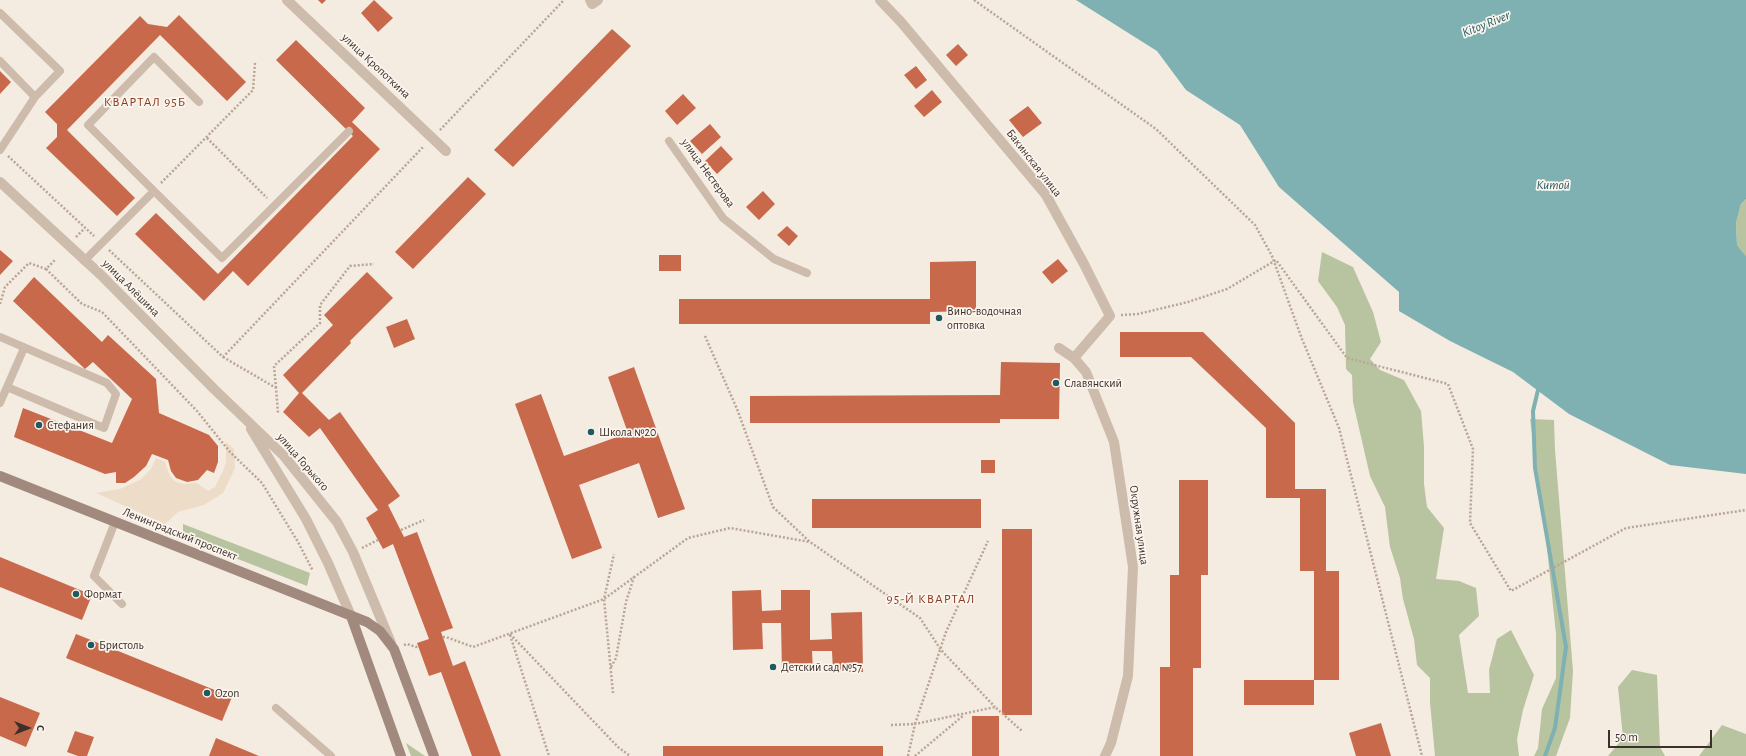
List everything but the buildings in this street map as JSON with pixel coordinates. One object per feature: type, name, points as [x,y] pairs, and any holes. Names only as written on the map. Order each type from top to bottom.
[{"type":"main road","name":"Ленинградский проспект","points":[[0,476],[351,616]]},
{"type":"main road","name":"улица Горького","points":[[351,616],[367,622],[380,631],[396,648],[434,756]]},
{"type":"main road","name":"улица Горького","points":[[351,616],[401,756]]},
{"type":"street","name":"улица Кропоткина","points":[[287,0],[446,151]]},
{"type":"street","name":"Бакинская улица","points":[[880,0],[901,22],[1046,195],[1084,264],[1110,316]]},
{"type":"street","name":"улица Алёшина","points":[[0,182],[84,261],[243,416]]},
{"type":"street","points":[[1059,348],[1074,358],[1110,316]]},
{"type":"street","name":"Окружная улица","points":[[1074,358],[1086,372],[1114,442],[1133,568],[1128,676],[1111,743],[1105,756]]},
{"type":"street","name":"улица Горького","points":[[243,416],[306,519],[328,563],[351,616]]},
{"type":"street","name":"улица Горького","points":[[243,416],[284,456],[337,522],[353,552],[396,648]]},
{"type":"lane","points":[[0,12],[60,71],[35,97],[0,150]]},
{"type":"lane","points":[[199,102],[154,57],[88,125],[222,258],[349,132]]},
{"type":"lane","points":[[0,61],[35,97]]},
{"type":"lane","name":"улица Нестерова","points":[[669,141],[723,218],[774,259],[806,273]]},
{"type":"lane","points":[[84,261],[154,191]]},
{"type":"lane","points":[[0,337],[107,383],[116,394],[104,428],[7,387]]},
{"type":"lane","points":[[0,403],[24,348]]},
{"type":"lane","points":[[115,522],[94,576],[122,604]]},
{"type":"lane","points":[[276,708],[331,756]]},
{"type":"path","points":[[974,0],[1156,129],[1255,225],[1275,261],[1348,358],[1448,384],[1473,449],[1470,523],[1511,591],[1626,528],[1746,510]]},
{"type":"path","points":[[154,191],[253,90],[255,63]]},
{"type":"path","points":[[207,138],[274,205]]},
{"type":"path","points":[[76,237],[86,228]]},
{"type":"path","points":[[46,269],[54,260]]},
{"type":"path","points":[[1110,316],[1138,314],[1207,296],[1227,289],[1275,261]]},
{"type":"path","points":[[1275,261],[1302,339],[1339,428],[1422,756]]},
{"type":"path","points":[[0,304],[5,287],[29,263],[46,269],[82,304],[102,312],[198,411],[230,452],[262,483],[298,542],[313,571]]},
{"type":"path","points":[[278,413],[274,366],[320,323],[320,304],[350,266],[374,264]]},
{"type":"path","points":[[705,336],[737,409],[773,507],[810,542],[920,618],[941,650],[995,707],[1022,731]]},
{"type":"path","points":[[223,357],[276,388]]},
{"type":"path","points":[[401,530],[424,520]]},
{"type":"path","points":[[443,638],[446,636],[473,647],[604,599],[688,538],[730,528],[810,542]]},
{"type":"path","points":[[359,549],[378,540]]},
{"type":"path","points":[[908,756],[915,724],[946,632],[988,541]]},
{"type":"path","points":[[613,693],[604,599],[614,554]]},
{"type":"path","points":[[611,668],[616,658],[626,602],[634,577]]},
{"type":"path","points":[[510,634],[549,756]]},
{"type":"path","points":[[510,634],[618,747],[630,756]]},
{"type":"path","points":[[396,648],[407,644],[416,647],[418,646]]},
{"type":"path","points":[[891,725],[915,724],[995,707]]},
{"type":"path","points":[[915,756],[964,714]]},
{"type":"green space","points":[[1746,199],[1746,256],[1737,245],[1736,223],[1741,204]]},
{"type":"green space","points":[[1322,252],[1353,267],[1373,312],[1381,342],[1370,359],[1380,370],[1404,380],[1421,411],[1424,447],[1424,484],[1427,507],[1444,528],[1436,579],[1459,581],[1476,588],[1479,616],[1459,635],[1468,693],[1490,693],[1489,670],[1497,639],[1511,630],[1534,675],[1523,710],[1517,739],[1519,756],[1435,756],[1430,702],[1430,678],[1417,665],[1414,639],[1403,599],[1400,578],[1390,547],[1385,507],[1370,476],[1353,402],[1352,375],[1346,369],[1345,325],[1337,307],[1318,281]]},
{"type":"green space","points":[[1530,419],[1554,420],[1555,450],[1573,671],[1570,718],[1556,756],[1534,756],[1538,748],[1542,709],[1556,678],[1556,634],[1544,520]]},
{"type":"green space","points":[[183,524],[310,573],[307,586],[197,543],[183,533]]},
{"type":"green space","points":[[1632,670],[1657,675],[1660,747],[1665,756],[1608,756],[1623,738],[1618,687]]},
{"type":"green space","points":[[1722,725],[1746,734],[1746,756],[1699,756]]},
{"type":"green space","points":[[406,743],[425,756],[411,756]]},
{"type":"shaded area","points":[[226,442],[234,449],[235,468],[223,493],[204,505],[178,512],[165,524],[96,493],[120,489],[140,480],[151,469],[156,458],[165,462],[169,474],[174,481],[183,484],[197,483],[208,491],[215,487],[226,463]]},
{"type":"water","name":"Китой","points":[[1076,0],[1746,0],[1746,199],[1741,204],[1736,223],[1737,245],[1746,256],[1746,474],[1670,465],[1569,414],[1513,372],[1450,341],[1399,311],[1399,292],[1279,187],[1240,125],[1186,90],[1157,51]]},
{"type":"waterway","points":[[1538,390],[1533,411],[1535,468],[1566,647],[1555,728],[1545,756]]},
{"type":"place","name":"Вино-водочная оптовка","points":[[939,318]]},
{"type":"place","name":"Славянский","points":[[1056,383]]},
{"type":"place","name":"Стефания","points":[[39,425]]},
{"type":"place","name":"Школа №20","points":[[591,432]]},
{"type":"place","name":"Формат","points":[[76,594]]},
{"type":"place","name":"Бристоль","points":[[91,645]]},
{"type":"place","name":"Детский сад №57","points":[[773,667]]},
{"type":"place","name":"Ozon","points":[[207,693]]},
{"type":"district","name":"КВАРТАЛ 95Б","points":[[145,102]]},
{"type":"district","name":"95-Й КВАРТАЛ","points":[[931,599]]},
{"type":"water label","name":"Kitoy River","points":[[1486,24]]}]
